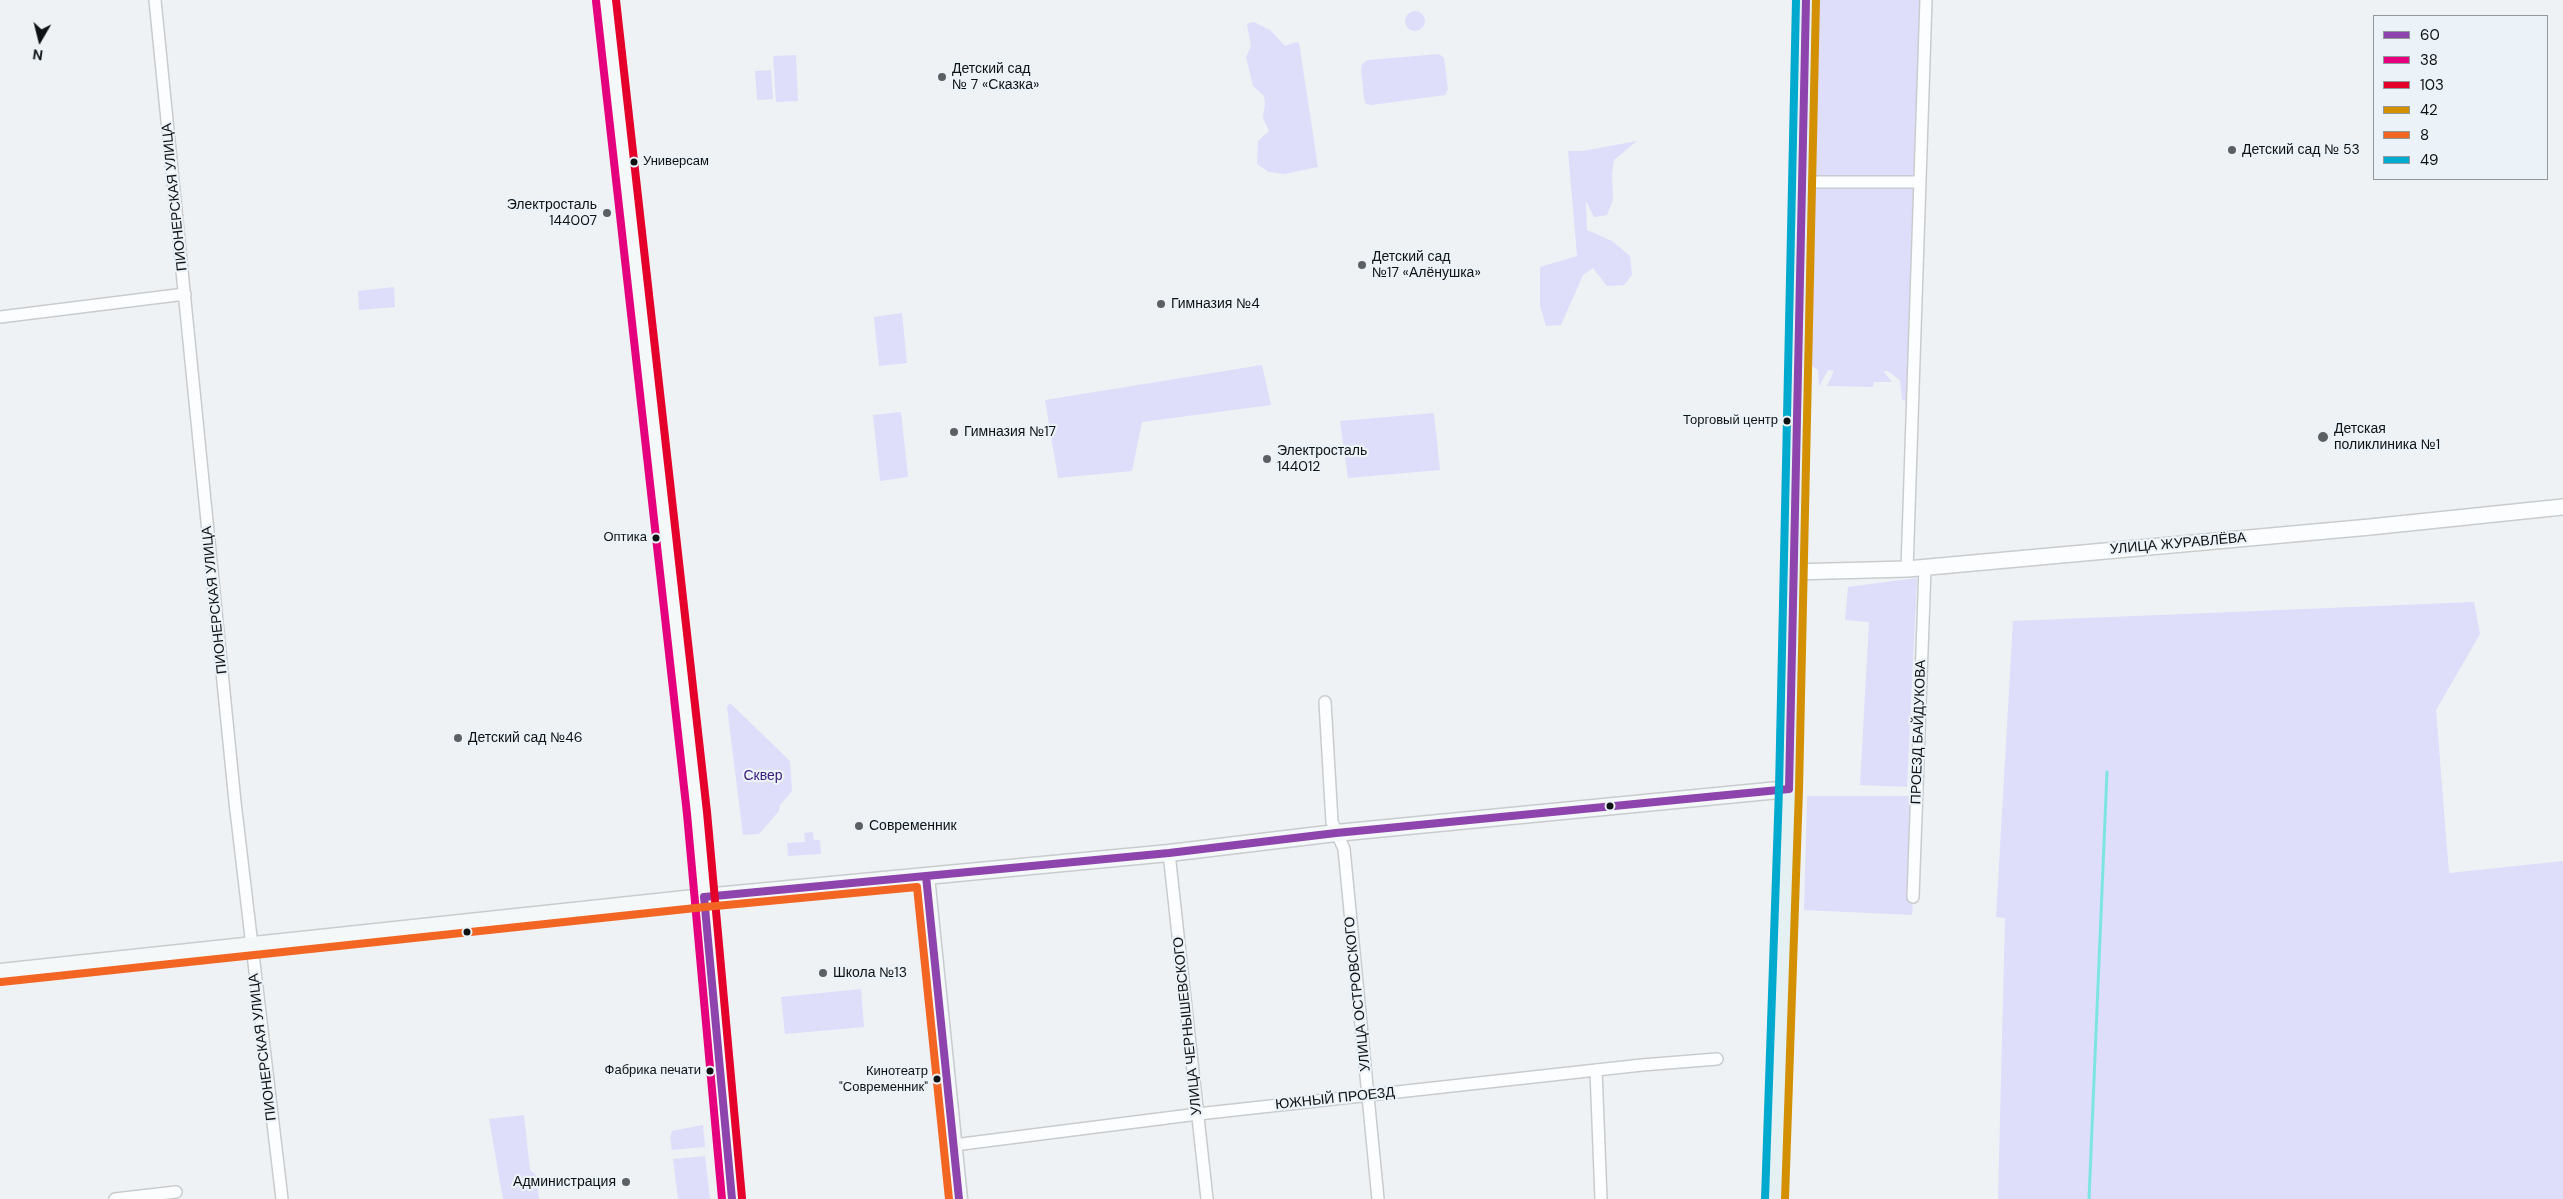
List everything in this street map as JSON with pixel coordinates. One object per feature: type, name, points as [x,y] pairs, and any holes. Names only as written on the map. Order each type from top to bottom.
[{"type":"highway","points":[[1775,1199],[1789,789],[1792,572],[1806,0]]},
{"type":"main road","points":[[606,0],[697,813],[732,1199]]},
{"type":"main road","points":[[0,972],[704,897],[1169,853],[1336,833],[1789,789]]},
{"type":"main road","points":[[926,876],[959,1199]]},
{"type":"street","name":"ПИОНЕРСКАЯ УЛИЦА","points":[[155,0],[251,944],[282,1199]]},
{"type":"street","points":[[1907,570],[1926,0]]},
{"type":"street","points":[[1801,182],[1920,182]]},
{"type":"street","points":[[0,317],[185,294]]},
{"type":"street","name":"УЛИЦА ЖУРАВЛЁВА","points":[[1792,572],[1907,570],[2370,528],[2563,507]]},
{"type":"street","name":"ПРОЕЗД БАЙДУКОВА","points":[[1913,897],[1925,568]]},
{"type":"street","points":[[1325,702],[1330,797],[1336,833]]},
{"type":"street","name":"УЛИЦА ОСТРОВСКОГО","points":[[1336,833],[1344,849],[1378,1199]]},
{"type":"street","name":"УЛИЦА ЧЕРНЫШЕВСКОГО","points":[[1169,853],[1207,1199]]},
{"type":"street","name":"ЮЖНЫЙ ПРОЕЗД","points":[[954,1146],[1198,1114],[1596,1070],[1718,1059]]},
{"type":"street","points":[[1596,1070],[1601,1199]]},
{"type":"street","points":[[115,1199],[176,1192]]},
{"type":"green space","points":[[1817,0],[1925,0],[1907,401],[1902,400],[1900,380],[1888,371],[1883,371],[1892,382],[1874,382],[1873,387],[1827,386],[1834,371],[1828,370],[1819,387],[1818,370],[1809,364]]},
{"type":"green space","points":[[1415,11],[1422,14],[1425,21],[1422,28],[1415,31],[1408,28],[1405,21],[1408,14]]},
{"type":"green space","points":[[1254,22],[1270,30],[1285,46],[1296,42],[1299,43],[1318,167],[1284,174],[1269,172],[1257,164],[1258,141],[1269,131],[1263,118],[1264,96],[1253,86],[1246,57],[1251,46],[1247,24]]},
{"type":"green space","points":[[1439,54],[1444,58],[1448,89],[1445,95],[1372,105],[1366,104],[1362,64],[1368,60]]},
{"type":"green space","points":[[796,55],[798,101],[776,102],[773,56]]},
{"type":"green space","points":[[771,70],[773,99],[757,100],[755,71]]},
{"type":"green space","points":[[1637,141],[1614,160],[1612,174],[1613,200],[1607,215],[1594,217],[1586,201],[1587,230],[1612,241],[1630,256],[1632,275],[1624,285],[1607,286],[1593,268],[1583,275],[1561,325],[1546,326],[1540,306],[1540,267],[1577,256],[1568,151],[1583,151]]},
{"type":"green space","points":[[394,287],[395,307],[359,310],[358,291]]},
{"type":"green space","points":[[902,313],[907,363],[879,366],[874,317]]},
{"type":"green space","points":[[1262,365],[1271,405],[1142,422],[1132,471],[1058,478],[1045,400]]},
{"type":"green space","points":[[901,412],[908,477],[880,481],[873,415]]},
{"type":"green space","points":[[1434,413],[1440,470],[1348,478],[1340,421]]},
{"type":"green space","points":[[1917,578],[1907,787],[1860,785],[1869,622],[1845,620],[1848,587]]},
{"type":"green space","points":[[2474,602],[2480,634],[2436,710],[2449,873],[2563,861],[2563,1199],[1998,1199],[2005,918],[1996,917],[2013,621]]},
{"type":"green space","name":"Сквер","points":[[730,703],[790,761],[792,791],[780,805],[779,811],[759,834],[743,835],[727,707]]},
{"type":"green space","points":[[1807,796],[1918,796],[1912,915],[1804,910]]},
{"type":"green space","points":[[813,832],[814,840],[820,840],[821,854],[788,856],[787,843],[805,842],[804,833]]},
{"type":"green space","points":[[861,989],[864,1027],[785,1034],[781,997]]},
{"type":"green space","points":[[524,1115],[530,1170],[536,1175],[539,1199],[503,1199],[489,1119]]},
{"type":"green space","points":[[703,1125],[705,1147],[672,1150],[670,1137],[672,1131]]},
{"type":"green space","points":[[705,1156],[710,1199],[678,1199],[673,1159]]},
{"type":"waterway","points":[[2089,1199],[2107,772]]},
{"type":"transit line","name":"103","points":[[616,0],[707,812],[742,1198]]},
{"type":"transit line","name":"49","points":[[1765,1199],[1779,789],[1796,0]]},
{"type":"transit line","name":"60","points":[[1789,789],[1806,0]]},
{"type":"transit line","name":"42","points":[[1785,1199],[1799,789],[1816,0]]},
{"type":"transit line","name":"38","points":[[596,1],[687,814],[722,1199]]},
{"type":"transit line","name":"60","points":[[732,1199],[704,897],[1169,853],[1336,833],[1789,789]]},
{"type":"transit line","name":"60","points":[[926,876],[959,1199]]},
{"type":"transit line","name":"8","points":[[1,982],[705,907],[917,887],[949,1199]]},
{"type":"place","name":"Детский сад № 7 «Сказка»","points":[[942,77]]},
{"type":"place","name":"Детский сад № 53","points":[[2232,150]]},
{"type":"place","name":"Универсам","points":[[634,162]]},
{"type":"place","name":"Электросталь 144007","points":[[607,213]]},
{"type":"place","name":"Детский сад №17 «Алёнушка»","points":[[1362,265]]},
{"type":"place","name":"Гимназия №4","points":[[1161,304]]},
{"type":"place","name":"Торговый центр","points":[[1787,421]]},
{"type":"place","name":"Гимназия №17","points":[[954,432]]},
{"type":"place","name":"Детская поликлиника №1","points":[[2323,437]]},
{"type":"place","name":"Электросталь 144012","points":[[1267,459]]},
{"type":"place","name":"Оптика","points":[[656,538]]},
{"type":"place","name":"Детский сад №46","points":[[458,738]]},
{"type":"place","name":"Современник","points":[[859,826]]},
{"type":"place","name":"Школа №13","points":[[823,973]]},
{"type":"place","name":"Фабрика печати","points":[[710,1071]]},
{"type":"place","name":"Кинотеатр \"Современник\"","points":[[937,1079]]},
{"type":"place","name":"Администрация","points":[[626,1182]]}]
